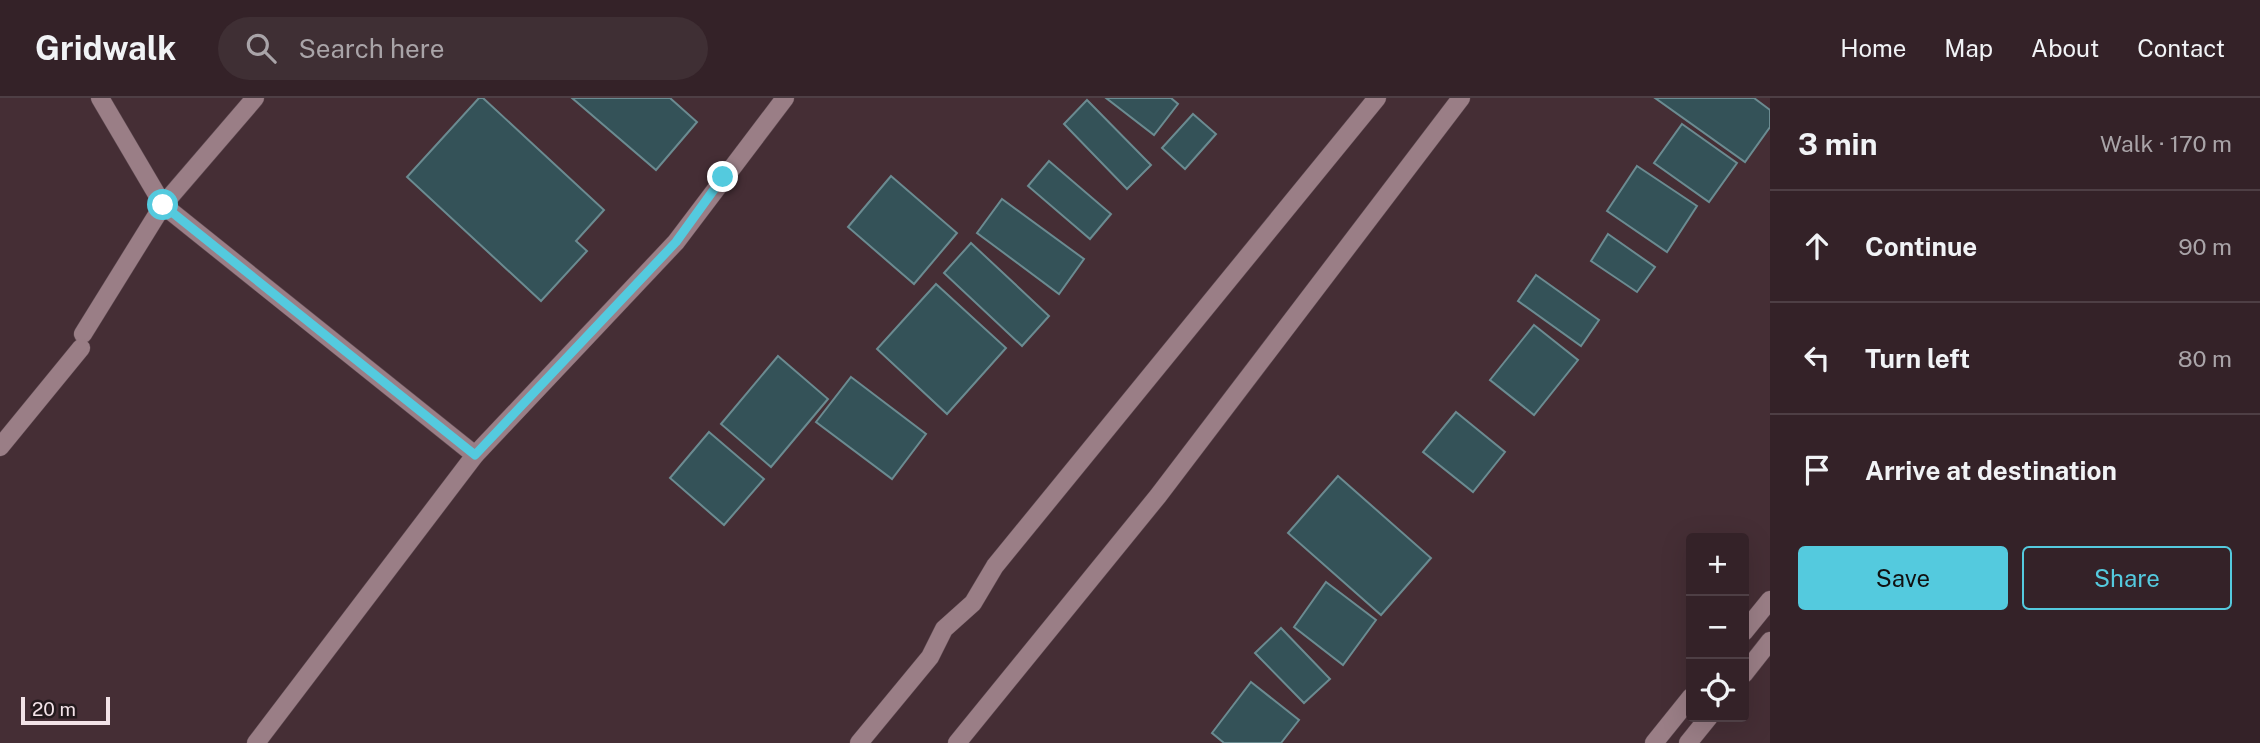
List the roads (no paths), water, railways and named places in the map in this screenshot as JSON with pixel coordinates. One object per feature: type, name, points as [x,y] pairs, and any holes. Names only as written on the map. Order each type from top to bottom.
[{"type":"street","points":[[100,98],[163,205],[475,455]]},
{"type":"street","points":[[0,447],[82,341],[163,205],[255,98]]},
{"type":"street","points":[[256,743],[475,455],[676,242],[785,98]]},
{"type":"street","points":[[859,743],[930,657],[944,629],[973,603],[995,566],[1377,98]]},
{"type":"street","points":[[957,743],[1158,496],[1461,98]]},
{"type":"street","points":[[1749,626],[1770,600]]},
{"type":"street","points":[[1749,668],[1770,641]]},
{"type":"street","points":[[1654,743],[1686,703]]},
{"type":"street","points":[[1688,743],[1705,722]]}]
